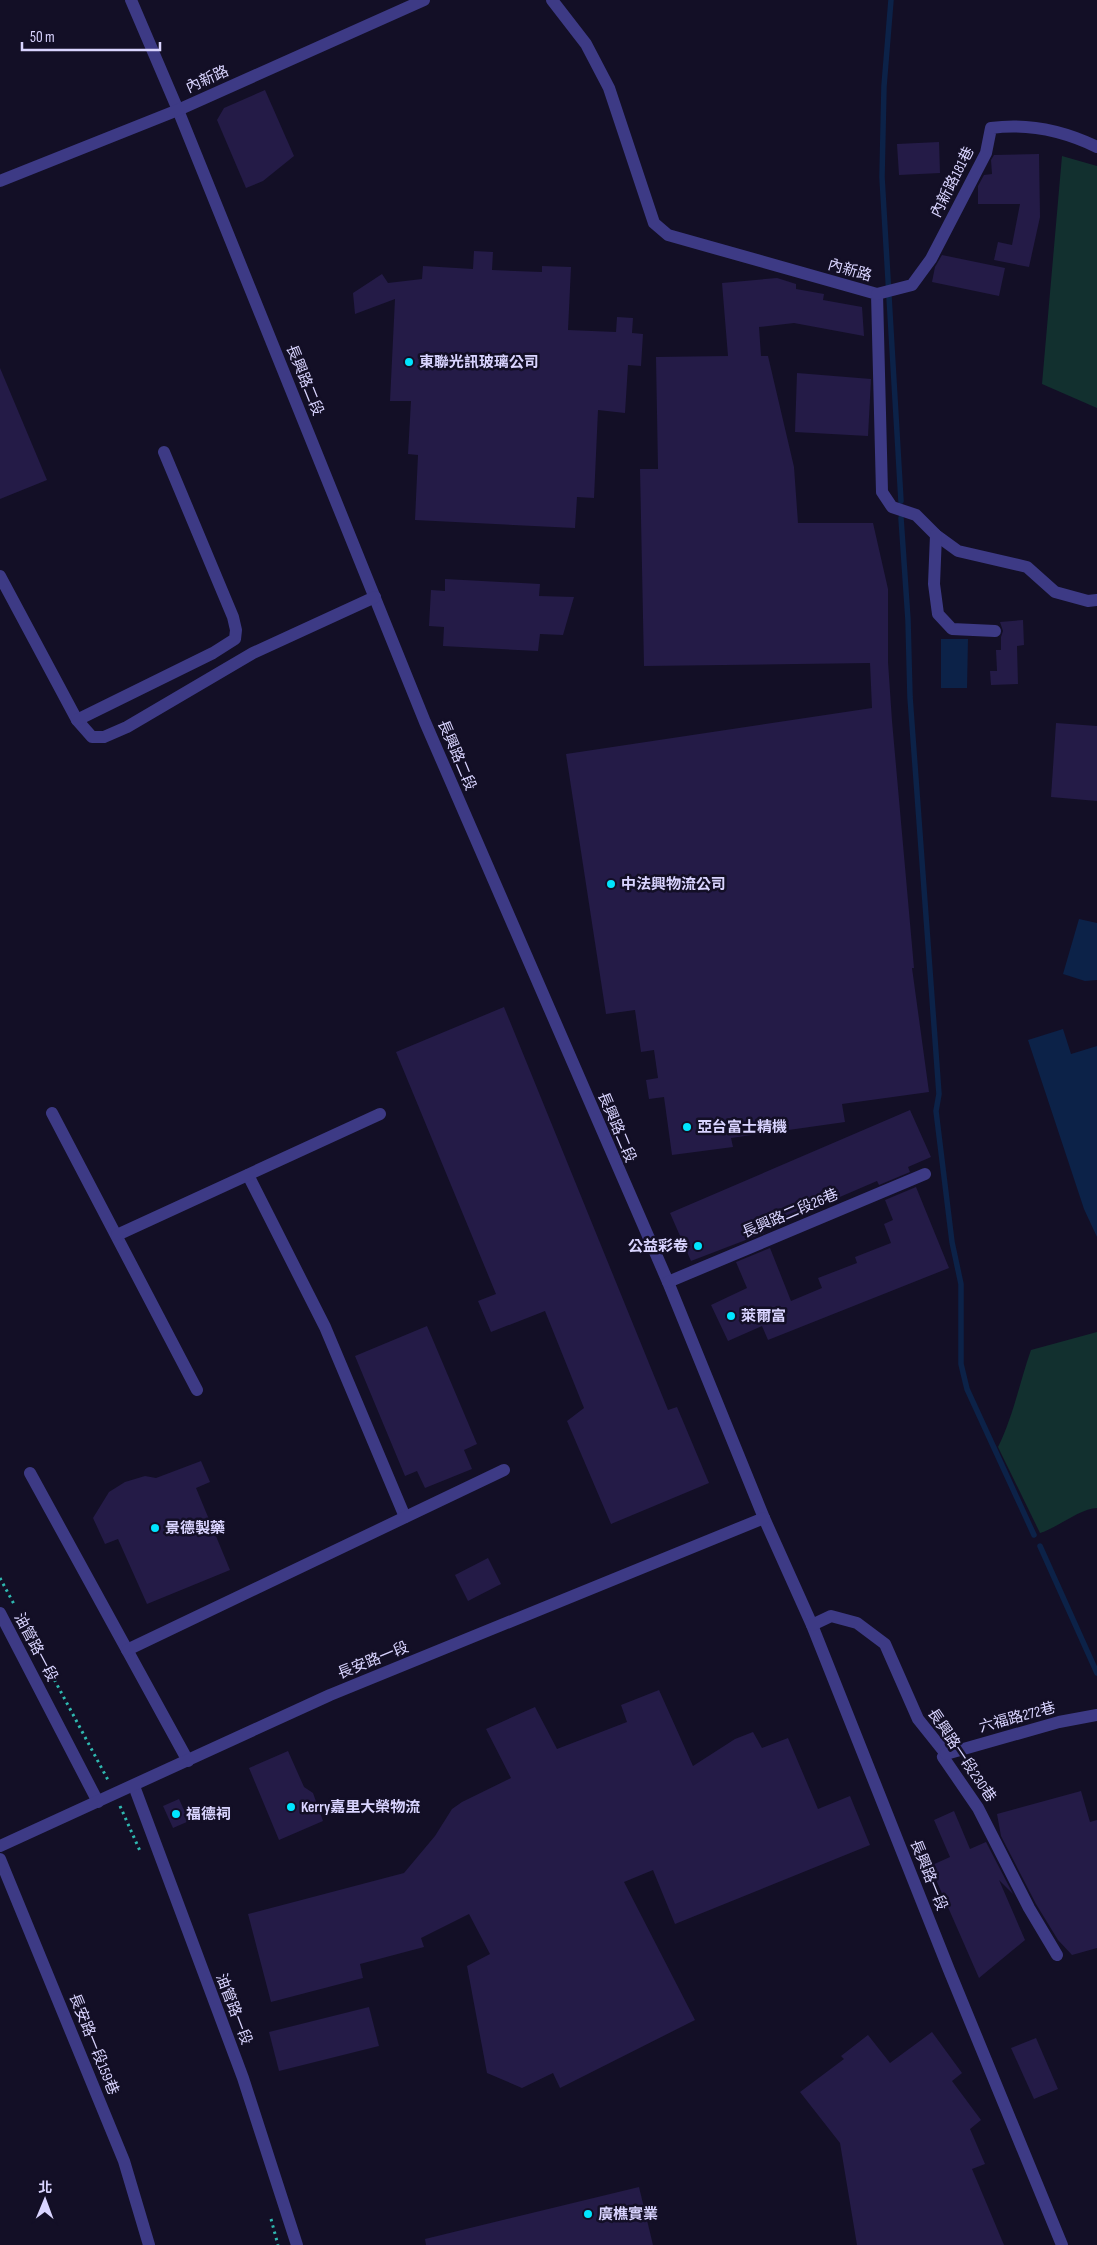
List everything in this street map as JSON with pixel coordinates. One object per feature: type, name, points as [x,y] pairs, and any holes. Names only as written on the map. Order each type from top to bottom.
[{"type":"street","name":"長興路二段","points":[[131,0],[178,110],[426,722],[668,1282],[764,1518]]},
{"type":"street","name":"內新路","points":[[0,181],[178,110],[424,0]]},
{"type":"street","name":"內新路","points":[[552,0],[586,44],[609,88],[654,223],[668,235],[876,294],[882,492],[892,507],[916,514],[936,535],[958,551],[1027,566],[1055,592],[1088,601],[1097,600]]},
{"type":"street","name":"內新路181巷","points":[[876,294],[912,285],[931,259],[986,153],[991,128],[1014,125],[1042,129],[1077,137],[1097,146]]},
{"type":"street","points":[[77,720],[213,653],[235,638],[236,630],[233,617],[164,452]]},
{"type":"street","points":[[936,535],[934,584],[938,614],[952,629],[995,631]]},
{"type":"street","points":[[0,576],[77,720],[92,737],[104,737],[127,727],[253,652],[375,597]]},
{"type":"street","points":[[52,1113],[197,1390]]},
{"type":"street","points":[[118,1236],[380,1114]]},
{"type":"street","name":"長興路二段26巷","points":[[668,1282],[925,1174]]},
{"type":"street","points":[[248,1175],[324,1327],[405,1517]]},
{"type":"street","points":[[127,1650],[504,1470]]},
{"type":"street","points":[[30,1473],[188,1761]]},
{"type":"street","name":"長興路一段","points":[[764,1518],[812,1625],[949,1970],[1062,2245]]},
{"type":"street","name":"長安路一段","points":[[0,1846],[330,1695],[764,1518]]},
{"type":"street","name":"油管路一段","points":[[0,1613],[98,1802]]},
{"type":"street","name":"長興路一段230巷","points":[[812,1625],[830,1616],[858,1623],[885,1644],[918,1720],[946,1754],[943,1757],[978,1808],[1029,1908],[1057,1955]]},
{"type":"street","name":"六福路272巷","points":[[946,1754],[1059,1722],[1097,1715]]},
{"type":"street","name":"油管路一段","points":[[134,1786],[243,2078],[297,2245]]},
{"type":"street","name":"長安路一段159巷","points":[[0,1859],[124,2161],[149,2245]]},
{"type":"path","points":[[0,1578],[19,1614]]},
{"type":"path","points":[[37,1648],[115,1795],[142,1855]]},
{"type":"path","points":[[270,2217],[278,2245]]},
{"type":"green space","points":[[1062,156],[1097,166],[1097,408],[1042,384]]},
{"type":"green space","points":[[1097,1332],[1097,1508],[1084,1511],[1040,1533],[998,1447],[1012,1411],[1031,1350]]},
{"type":"water","points":[[941,639],[968,639],[967,688],[941,688]]},
{"type":"water","points":[[1079,919],[1097,923],[1097,980],[1085,981],[1063,974]]},
{"type":"water","points":[[1063,1029],[1071,1054],[1097,1046],[1097,1237],[1084,1209],[1028,1040]]},
{"type":"building","points":[[265,90],[294,156],[263,181],[246,188],[217,120],[224,108]]},
{"type":"building","points":[[939,142],[940,173],[899,175],[897,144]]},
{"type":"building","points":[[1039,154],[1040,217],[1029,267],[994,260],[998,242],[1012,245],[1020,204],[978,204],[978,186],[984,175],[992,174],[991,160],[994,155]]},
{"type":"building","points":[[474,251],[493,252],[492,270],[542,272],[542,266],[571,267],[568,330],[616,332],[617,317],[633,318],[632,333],[643,334],[641,366],[628,365],[625,413],[598,410],[594,498],[577,497],[575,528],[415,520],[418,455],[408,454],[411,401],[390,401],[395,299],[355,314],[353,293],[382,274],[388,283],[422,279],[423,266],[473,269]]},
{"type":"building","points":[[942,255],[1005,268],[999,296],[932,282],[935,267]]},
{"type":"building","points":[[777,278],[796,284],[796,289],[824,294],[823,300],[862,307],[864,336],[794,323],[759,327],[761,356],[768,356],[794,467],[798,523],[873,523],[888,589],[888,662],[914,968],[912,968],[929,1092],[842,1104],[845,1122],[731,1138],[733,1147],[672,1155],[664,1097],[649,1099],[646,1080],[658,1078],[654,1050],[641,1052],[635,1010],[606,1014],[566,754],[872,708],[870,663],[644,666],[640,469],[658,469],[656,357],[728,356],[722,283]]},
{"type":"building","points":[[0,368],[47,480],[0,499]]},
{"type":"building","points":[[797,373],[871,379],[868,436],[795,432]]},
{"type":"building","points":[[445,579],[540,584],[539,596],[574,597],[563,635],[540,634],[538,651],[443,646],[444,627],[429,626],[431,590],[445,591]]},
{"type":"building","points":[[1023,620],[1024,645],[1017,646],[1018,684],[991,685],[990,671],[997,671],[996,650],[1001,650],[1003,631],[1000,622]]},
{"type":"building","points":[[1056,723],[1097,726],[1097,801],[1051,797]]},
{"type":"building","points":[[504,1007],[668,1410],[677,1407],[709,1483],[611,1524],[567,1421],[584,1408],[545,1311],[491,1332],[478,1301],[496,1294],[396,1052]]},
{"type":"building","points":[[910,1110],[931,1157],[908,1167],[910,1172],[879,1185],[877,1181],[763,1230],[764,1233],[691,1261],[670,1213]]},
{"type":"building","points":[[916,1187],[949,1268],[768,1340],[762,1326],[728,1341],[711,1305],[747,1288],[736,1262],[770,1248],[791,1301],[822,1288],[818,1278],[857,1263],[855,1257],[891,1243],[884,1224],[893,1220],[885,1200]]},
{"type":"building","points":[[427,1326],[477,1444],[464,1450],[472,1469],[425,1488],[417,1471],[405,1476],[355,1356]]},
{"type":"building","name":"景德製藥","points":[[201,1461],[210,1482],[196,1488],[230,1570],[147,1604],[118,1539],[105,1544],[93,1518],[109,1492],[125,1482],[145,1476],[156,1478]]},
{"type":"building","points":[[488,1558],[501,1584],[468,1601],[455,1575]]},
{"type":"building","points":[[659,1690],[693,1766],[735,1739],[753,1732],[762,1748],[788,1738],[818,1809],[850,1796],[870,1845],[675,1924],[653,1870],[624,1882],[695,2020],[560,2088],[553,2073],[522,2088],[487,2073],[467,1966],[490,1954],[469,1914],[421,1938],[424,1947],[360,1964],[363,1978],[271,2002],[248,1914],[404,1873],[435,1836],[452,1809],[462,1802],[511,1778],[486,1729],[535,1707],[557,1749],[627,1722],[621,1705]]},
{"type":"building","name":"Kerry嘉里大榮物流","points":[[288,1751],[304,1787],[313,1793],[323,1821],[279,1840],[249,1768]]},
{"type":"building","points":[[1081,1791],[1090,1822],[1097,1820],[1097,1948],[1072,1955],[1058,1940],[1036,1904],[1001,1836],[997,1814]]},
{"type":"building","name":"福德祠","points":[[179,1799],[189,1821],[173,1828],[163,1806]]},
{"type":"building","points":[[954,1811],[970,1849],[986,1842],[1013,1894],[999,1880],[1025,1940],[979,1978],[930,1866],[950,1857],[934,1820]]},
{"type":"building","points":[[369,2007],[379,2046],[279,2071],[269,2032]]},
{"type":"building","points":[[932,2032],[962,2073],[952,2081],[981,2120],[970,2129],[985,2164],[972,2169],[1004,2245],[857,2245],[840,2143],[800,2092],[844,2059],[841,2056],[868,2035],[890,2063]]},
{"type":"building","points":[[1036,2038],[1058,2089],[1034,2099],[1011,2048]]},
{"type":"building","name":"廣樵實業","points":[[639,2187],[653,2245],[426,2245],[425,2239]]},
{"type":"waterway","points":[[891,0],[884,86],[882,177],[901,501]]},
{"type":"waterway","points":[[901,518],[908,620],[910,697],[939,1094],[936,1111],[952,1242],[961,1284],[961,1364],[967,1389],[1034,1535]]},
{"type":"waterway","points":[[1040,1546],[1097,1673]]},
{"type":"place","name":"東聯光訊玻璃公司","points":[[409,362]]},
{"type":"place","name":"中法興物流公司","points":[[611,884]]},
{"type":"place","name":"亞台富士精機","points":[[687,1127]]},
{"type":"place","name":"公益彩卷","points":[[698,1246]]},
{"type":"place","name":"萊爾富","points":[[731,1316]]},
{"type":"place","name":"景德製藥","points":[[155,1528]]},
{"type":"place","name":"Kerry嘉里大榮物流","points":[[291,1807]]},
{"type":"place","name":"福德祠","points":[[176,1814]]},
{"type":"place","name":"廣樵實業","points":[[588,2214]]}]
